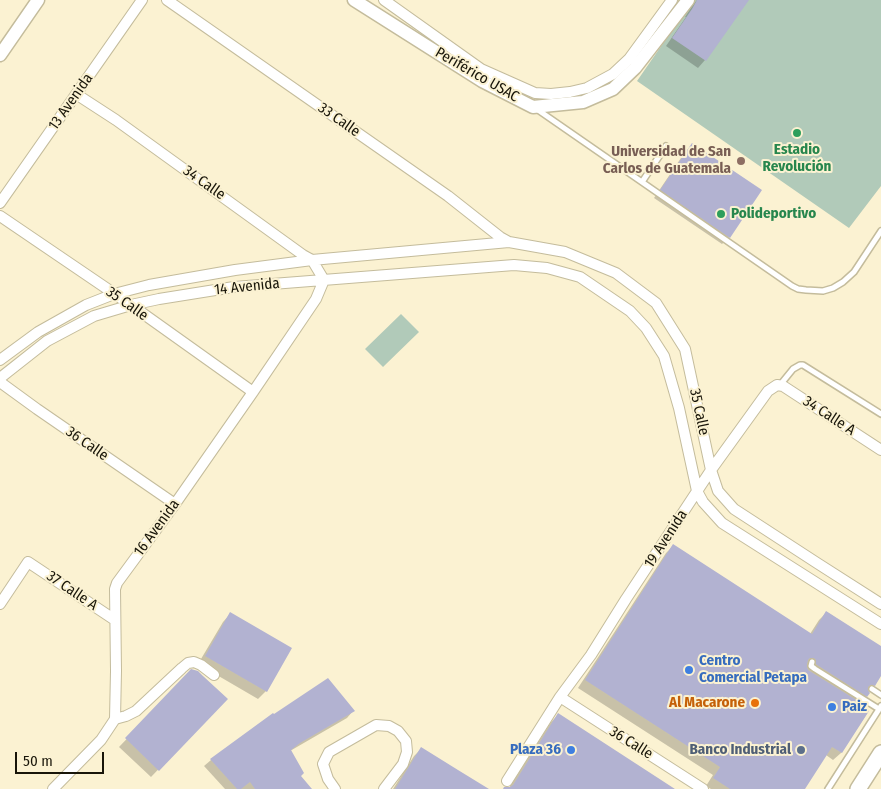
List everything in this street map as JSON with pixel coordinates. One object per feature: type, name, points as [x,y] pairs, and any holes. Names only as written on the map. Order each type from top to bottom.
[{"type":"main road","points":[[858,789],[881,753]]},
{"type":"street","points":[[0,55],[38,0]]},
{"type":"street","name":"13 Avenida","points":[[0,203],[142,0]]},
{"type":"street","name":"33 Calle","points":[[167,0],[448,196],[509,242]]},
{"type":"street","name":"Periférico USAC","points":[[354,0],[482,81],[533,106],[582,102],[613,89],[635,68],[688,0]]},
{"type":"street","name":"Periférico USAC","points":[[384,0],[481,70],[535,93],[551,94],[587,88],[613,74],[629,59],[672,0]]},
{"type":"street","name":"34 Calle","points":[[76,94],[116,120],[312,260],[324,280]]},
{"type":"street","name":"35 Calle","points":[[0,216],[254,392]]},
{"type":"street","name":"14 Avenida","points":[[0,360],[38,332],[86,305],[114,294],[159,283],[235,270],[312,260],[509,242]]},
{"type":"street","name":"35 Calle","points":[[509,242],[574,255],[616,273],[656,303],[685,349],[710,470],[718,491],[734,509],[881,604]]},
{"type":"street","name":"14 Avenida","points":[[0,378],[47,342],[94,316],[131,305],[234,287],[514,265]]},
{"type":"street","name":"35 Calle","points":[[514,265],[548,268],[580,278],[630,311],[646,328],[664,356],[679,408],[697,491],[703,502],[722,523],[881,624]]},
{"type":"street","name":"16 Avenida","points":[[115,719],[115,588],[254,392],[316,299],[324,280]]},
{"type":"street","name":"36 Calle","points":[[0,382],[174,504]]},
{"type":"street","name":"19 Avenida","points":[[507,781],[560,697],[591,654],[710,470],[768,391],[772,387],[778,386]]},
{"type":"street","name":"34 Calle A","points":[[778,386],[787,389],[881,450]]},
{"type":"street","name":"37 Calle A","points":[[0,604],[28,562],[115,620]]},
{"type":"street","points":[[53,789],[101,740],[115,719],[136,711],[188,663],[194,662],[214,675]]},
{"type":"street","name":"36 Calle","points":[[560,697],[704,789]]},
{"type":"street","points":[[335,789],[328,779],[323,764],[329,752],[376,725],[388,726],[398,731],[406,741],[407,752],[403,764],[384,789]]},
{"type":"lane","points":[[533,106],[792,286],[806,290],[823,291],[843,282],[854,272],[881,231]]},
{"type":"lane","points":[[642,182],[666,146]]},
{"type":"lane","points":[[778,386],[793,368],[800,364],[804,365],[881,414]]},
{"type":"lane","points":[[812,662],[811,666],[815,669],[880,708],[828,789]]},
{"type":"lane","points":[[872,689],[881,695]]},
{"type":"green space","name":"Estadio Revolución","points":[[693,0],[881,0],[881,186],[849,228],[637,81]]},
{"type":"green space","points":[[401,314],[419,332],[383,367],[365,349]]},
{"type":"building","points":[[697,0],[749,0],[706,61],[672,38]]},
{"type":"building","name":"Polideportivo","points":[[692,143],[762,190],[730,238],[660,190]]},
{"type":"building","name":"Centro Comercial Petapa","points":[[673,544],[812,634],[826,611],[881,646],[881,676],[875,686],[871,685],[868,687],[870,693],[867,697],[817,665],[815,659],[810,658],[808,660],[808,670],[863,704],[861,706],[869,711],[842,753],[832,747],[805,789],[730,789],[713,778],[720,767],[585,680]]},
{"type":"building","points":[[230,612],[292,648],[267,692],[205,656]]},
{"type":"building","points":[[191,669],[198,671],[228,699],[159,771],[125,738]]},
{"type":"building","points":[[328,678],[355,711],[291,750],[304,773],[301,776],[312,789],[255,789],[250,782],[241,789],[237,789],[210,759],[273,713]]},
{"type":"building","name":"Plaza 36","points":[[558,713],[675,789],[503,789],[513,785]]},
{"type":"building","points":[[421,747],[458,770],[489,789],[395,789]]},
{"type":"place","name":"Estadio Revolución","points":[[797,133]]},
{"type":"place","name":"Universidad de San Carlos de Guatemala","points":[[741,161]]},
{"type":"place","name":"Polideportivo","points":[[721,214]]},
{"type":"place","name":"Centro Comercial Petapa","points":[[689,670]]},
{"type":"place","name":"Al Macarone","points":[[755,703]]},
{"type":"place","name":"Paiz","points":[[832,707]]},
{"type":"place","name":"Plaza 36","points":[[571,750]]},
{"type":"place","name":"Banco Industrial","points":[[801,750]]}]
